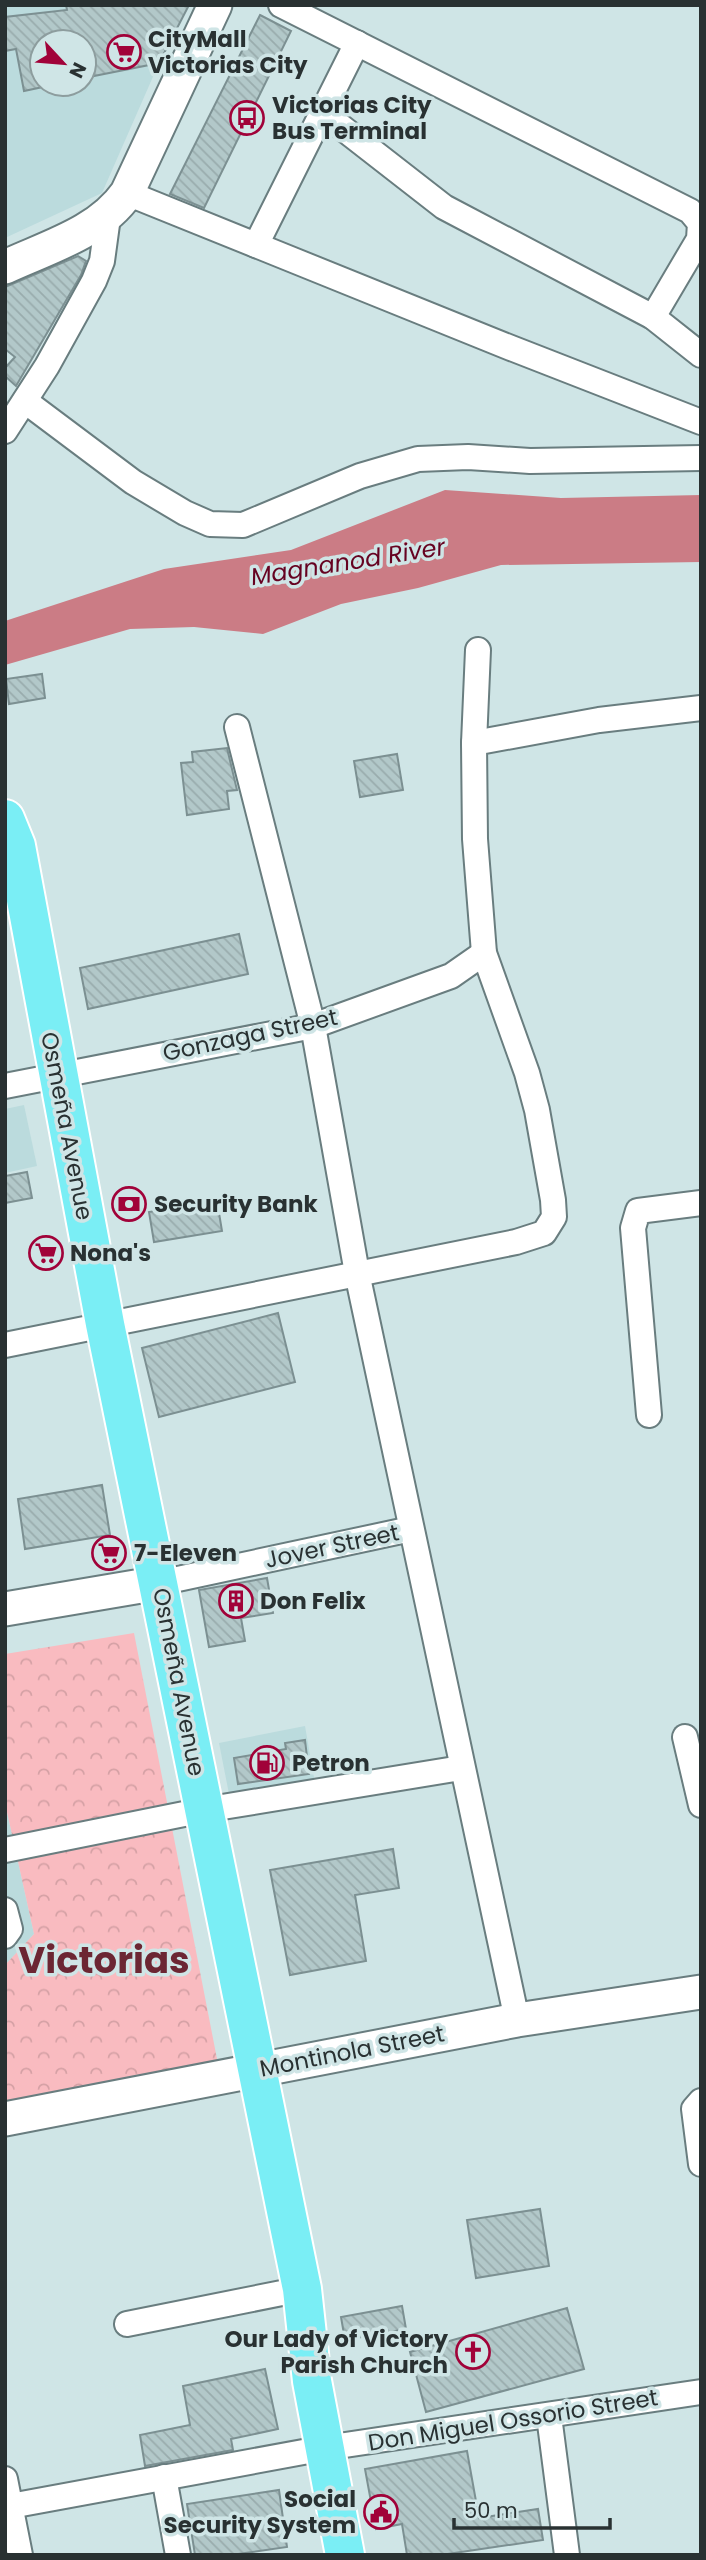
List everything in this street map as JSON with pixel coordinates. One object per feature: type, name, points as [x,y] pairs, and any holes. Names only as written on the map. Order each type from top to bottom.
[{"type":"main road","name":"Osmeña Avenue","points":[[5,819],[16,846],[32,1080]]},
{"type":"main road","name":"Osmeña Avenue","points":[[5,935],[32,1080],[94,1326],[289,2292],[312,2381],[345,2555]]},
{"type":"street","points":[[5,431],[94,281],[117,205],[215,5]]},
{"type":"street","points":[[281,5],[690,211],[700,223],[699,239],[653,317]]},
{"type":"street","points":[[256,246],[357,43]]},
{"type":"street","points":[[323,112],[444,207],[653,317],[701,355]]},
{"type":"street","points":[[5,267],[117,205],[256,246],[701,422]]},
{"type":"street","points":[[25,401],[132,482],[185,513],[210,524],[225,526],[243,525],[360,476],[418,459],[468,457],[530,461],[701,458]]},
{"type":"street","points":[[5,1345],[516,1242],[544,1233],[554,1217],[537,1111],[484,953],[475,839],[474,743],[478,650]]},
{"type":"street","points":[[474,743],[598,720],[701,708]]},
{"type":"street","points":[[237,727],[313,1026],[358,1273],[461,1768],[517,2020]]},
{"type":"street","name":"Gonzaga Street","points":[[32,1080],[313,1026],[451,976],[484,953]]},
{"type":"street","points":[[649,1415],[632,1228],[634,1217],[638,1211],[650,1207],[701,1203]]},
{"type":"street","name":"Jover Street","points":[[5,1609],[147,1585],[411,1529]]},
{"type":"street","points":[[685,1737],[701,1805]]},
{"type":"street","points":[[5,1850],[192,1813],[461,1768]]},
{"type":"street","points":[[5,1910],[10,1929],[5,1936]]},
{"type":"street","name":"Montinola Street","points":[[5,2119],[517,2020],[701,1992]]},
{"type":"street","points":[[701,2101],[694,2109],[701,2164]]},
{"type":"street","points":[[127,2324],[289,2292]]},
{"type":"street","name":"Don Miguel Ossorio Street","points":[[8,2506],[325,2448],[701,2392]]},
{"type":"street","points":[[549,2416],[568,2555]]},
{"type":"street","points":[[164,2477],[178,2555]]},
{"type":"street","points":[[5,2479],[8,2506],[20,2555]]},
{"type":"shaded area","points":[[5,5],[189,5],[159,63],[102,193],[5,238]]},
{"type":"shaded area","points":[[24,1105],[37,1166],[5,1173],[5,1109]]},
{"type":"shaded area","name":"Petron","points":[[305,1726],[315,1783],[230,1799],[219,1743]]},
{"type":"shaded area","points":[[5,1803],[34,1934],[5,1965]]},
{"type":"green space","points":[[134,1633],[218,2064],[5,2106],[5,1965],[34,1934],[5,1803],[5,1654]]},
{"type":"water","name":"Magnanod River","points":[[445,490],[561,498],[701,495],[701,562],[501,565],[418,588],[341,604],[263,634],[194,627],[130,629],[5,665],[5,621],[164,569],[291,550]]},
{"type":"building","name":"CityMall Victorias City","points":[[66,5],[189,5],[159,63],[98,75],[98,28],[28,28],[28,90],[24,91],[16,49],[5,51],[5,17],[67,10]]},
{"type":"building","points":[[260,15],[291,31],[204,208],[170,194]]},
{"type":"building","points":[[78,256],[86,261],[81,275],[16,386],[5,376],[5,368],[15,357],[5,349],[5,287]]},
{"type":"building","points":[[42,674],[45,698],[9,704],[6,679]]},
{"type":"building","points":[[227,748],[237,790],[227,791],[229,809],[187,815],[181,763],[193,762],[192,752]]},
{"type":"building","points":[[397,754],[403,790],[360,797],[354,761]]},
{"type":"building","points":[[239,934],[248,974],[88,1009],[80,968]]},
{"type":"building","points":[[27,1172],[32,1198],[5,1203],[5,1176]]},
{"type":"building","points":[[217,1201],[222,1231],[154,1242],[149,1212]]},
{"type":"building","points":[[278,1313],[295,1382],[159,1417],[142,1348]]},
{"type":"building","points":[[102,1485],[110,1535],[25,1549],[18,1499]]},
{"type":"building","name":"Don Felix","points":[[267,1578],[273,1613],[241,1618],[245,1641],[209,1647],[199,1590]]},
{"type":"building","points":[[305,1740],[309,1774],[238,1784],[234,1758],[286,1749],[285,1743]]},
{"type":"building","points":[[393,1849],[399,1888],[355,1895],[366,1961],[290,1975],[270,1870]]},
{"type":"building","points":[[540,2209],[549,2266],[476,2278],[467,2220]]},
{"type":"building","points":[[402,2306],[406,2329],[345,2340],[341,2317]]},
{"type":"building","points":[[567,2308],[584,2369],[426,2412],[410,2352]]},
{"type":"building","points":[[265,2369],[278,2429],[231,2439],[233,2450],[145,2466],[140,2435],[190,2425],[183,2386]]},
{"type":"building","points":[[467,2451],[479,2518],[538,2509],[543,2540],[441,2555],[407,2555],[402,2524],[376,2529],[365,2469]]},
{"type":"building","points":[[279,2490],[287,2547],[231,2555],[195,2555],[187,2504]]},
{"type":"place","name":"CityMall Victorias City","points":[[124,52]]},
{"type":"place","name":"Victorias City Bus Terminal","points":[[247,118]]},
{"type":"place","name":"Security Bank","points":[[129,1204]]},
{"type":"place","name":"Nona's","points":[[46,1253]]},
{"type":"place","name":"7-Eleven","points":[[109,1553]]},
{"type":"place","name":"Don Felix","points":[[236,1601]]},
{"type":"place","name":"Petron","points":[[267,1763]]},
{"type":"place","name":"Our Lady of Victory Parish Church","points":[[473,2352]]},
{"type":"place","name":"Social Security System","points":[[381,2512]]},
{"type":"district","name":"Victorias","points":[[104,1960]]}]
